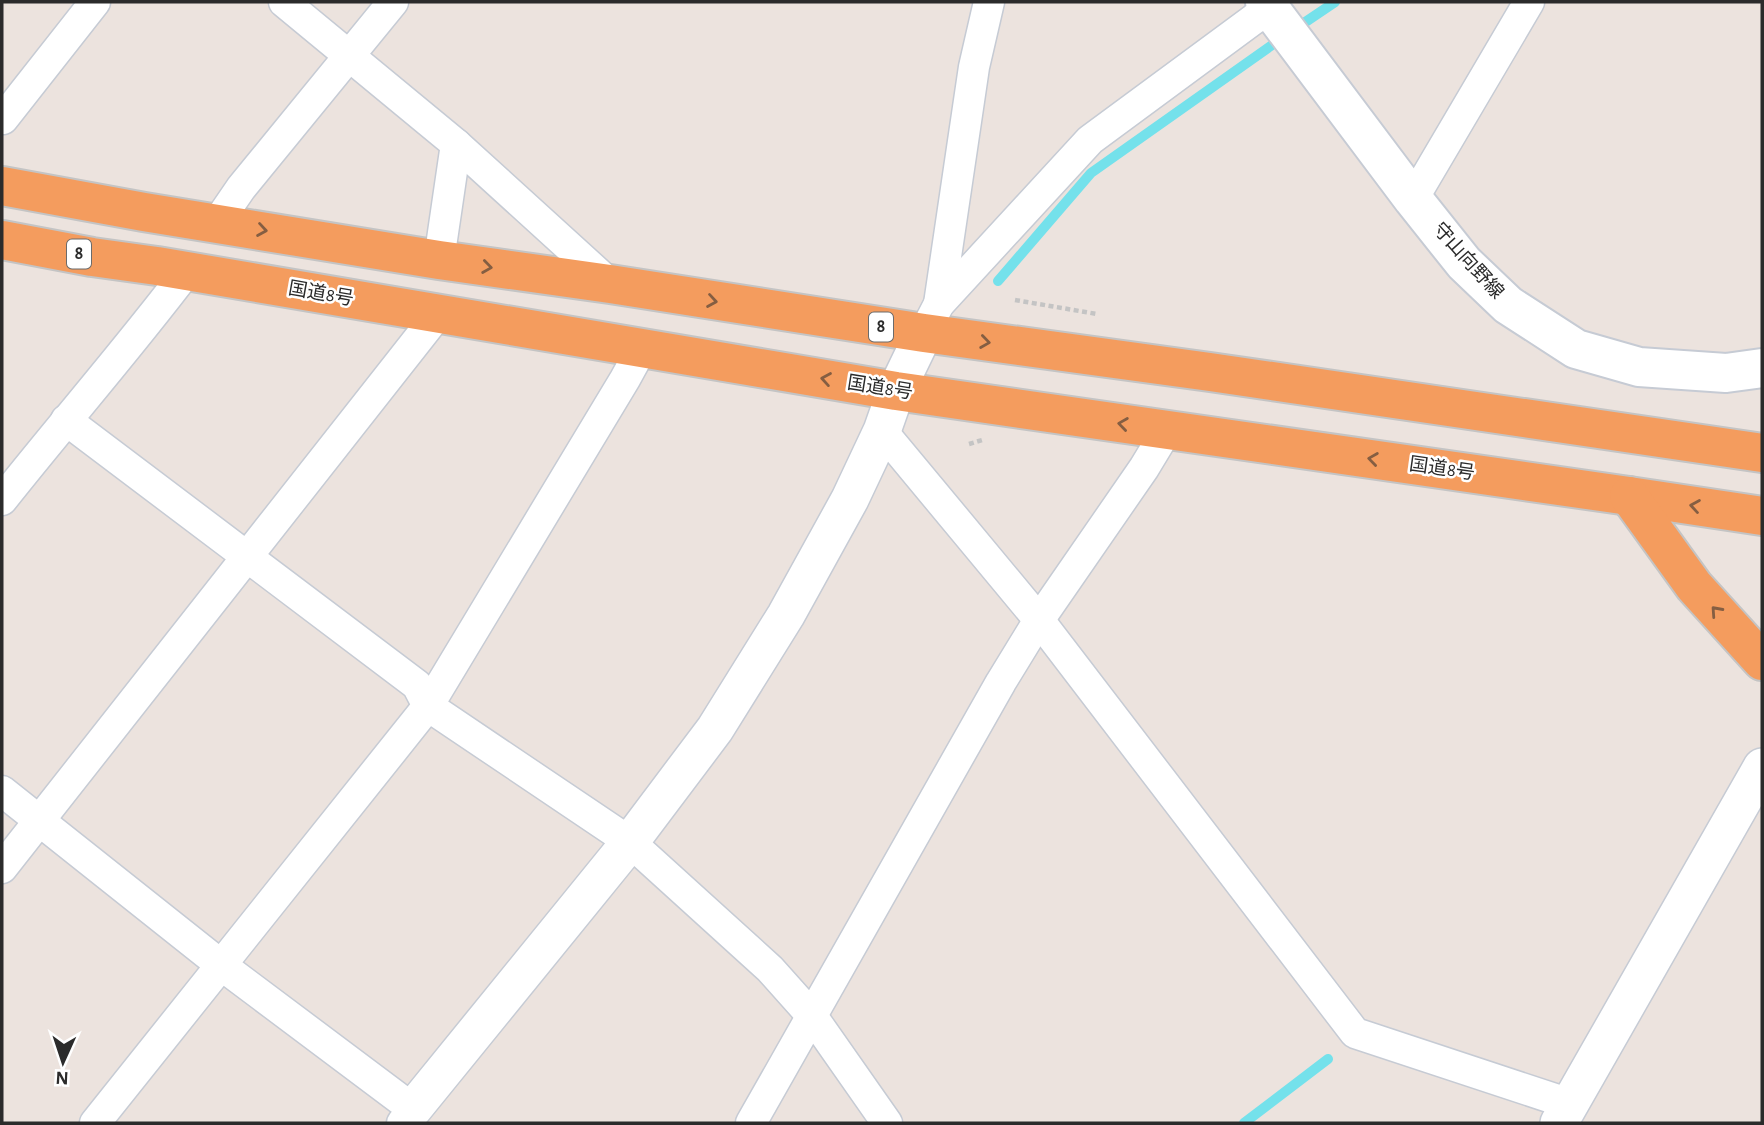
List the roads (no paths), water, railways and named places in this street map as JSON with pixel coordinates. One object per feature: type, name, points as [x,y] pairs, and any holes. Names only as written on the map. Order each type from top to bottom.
[{"type":"highway","name":"8","points":[[2,163],[144,212]]},
{"type":"highway","name":"8","points":[[2,186],[439,260],[610,284],[932,319],[1210,372],[1762,453]]},
{"type":"highway","name":"国道8号","points":[[2,240],[896,391],[1762,516]]},
{"type":"highway","name":"8","points":[[2,261],[172,268]]},
{"type":"highway","points":[[1629,496],[1694,586],[1762,661]]},
{"type":"main road","name":"守山向野線","points":[[1267,6],[1464,263],[1508,305],[1576,349],[1639,367],[1726,373],[1762,368]]},
{"type":"street","points":[[3,119],[95,2]]},
{"type":"street","points":[[284,2],[456,144],[610,284]]},
{"type":"street","points":[[217,223],[241,188],[393,2]]},
{"type":"street","points":[[932,319],[974,67],[989,2]]},
{"type":"street","points":[[1413,199],[1529,2]]},
{"type":"street","points":[[2,791],[407,1116],[630,842],[715,729],[786,615],[850,499],[882,431],[896,391],[932,319],[1090,139],[1254,19],[1267,6]]},
{"type":"street","points":[[439,260],[456,144]]},
{"type":"street","points":[[2,500],[155,313],[172,268]]},
{"type":"street","points":[[2,868],[438,314]]},
{"type":"street","points":[[95,1123],[428,706],[642,348]]},
{"type":"street","points":[[66,420],[417,685],[428,706],[630,842],[770,969],[812,1016],[887,1123]]},
{"type":"street","points":[[751,1123],[1001,682],[1167,430]]},
{"type":"street","points":[[882,431],[1040,620],[1356,1033],[1564,1114],[1762,767]]},
{"type":"waterway","points":[[1295,29],[1335,2]]},
{"type":"waterway","points":[[998,281],[1091,173],[1282,38]]},
{"type":"waterway","points":[[1244,1123],[1328,1059]]}]
